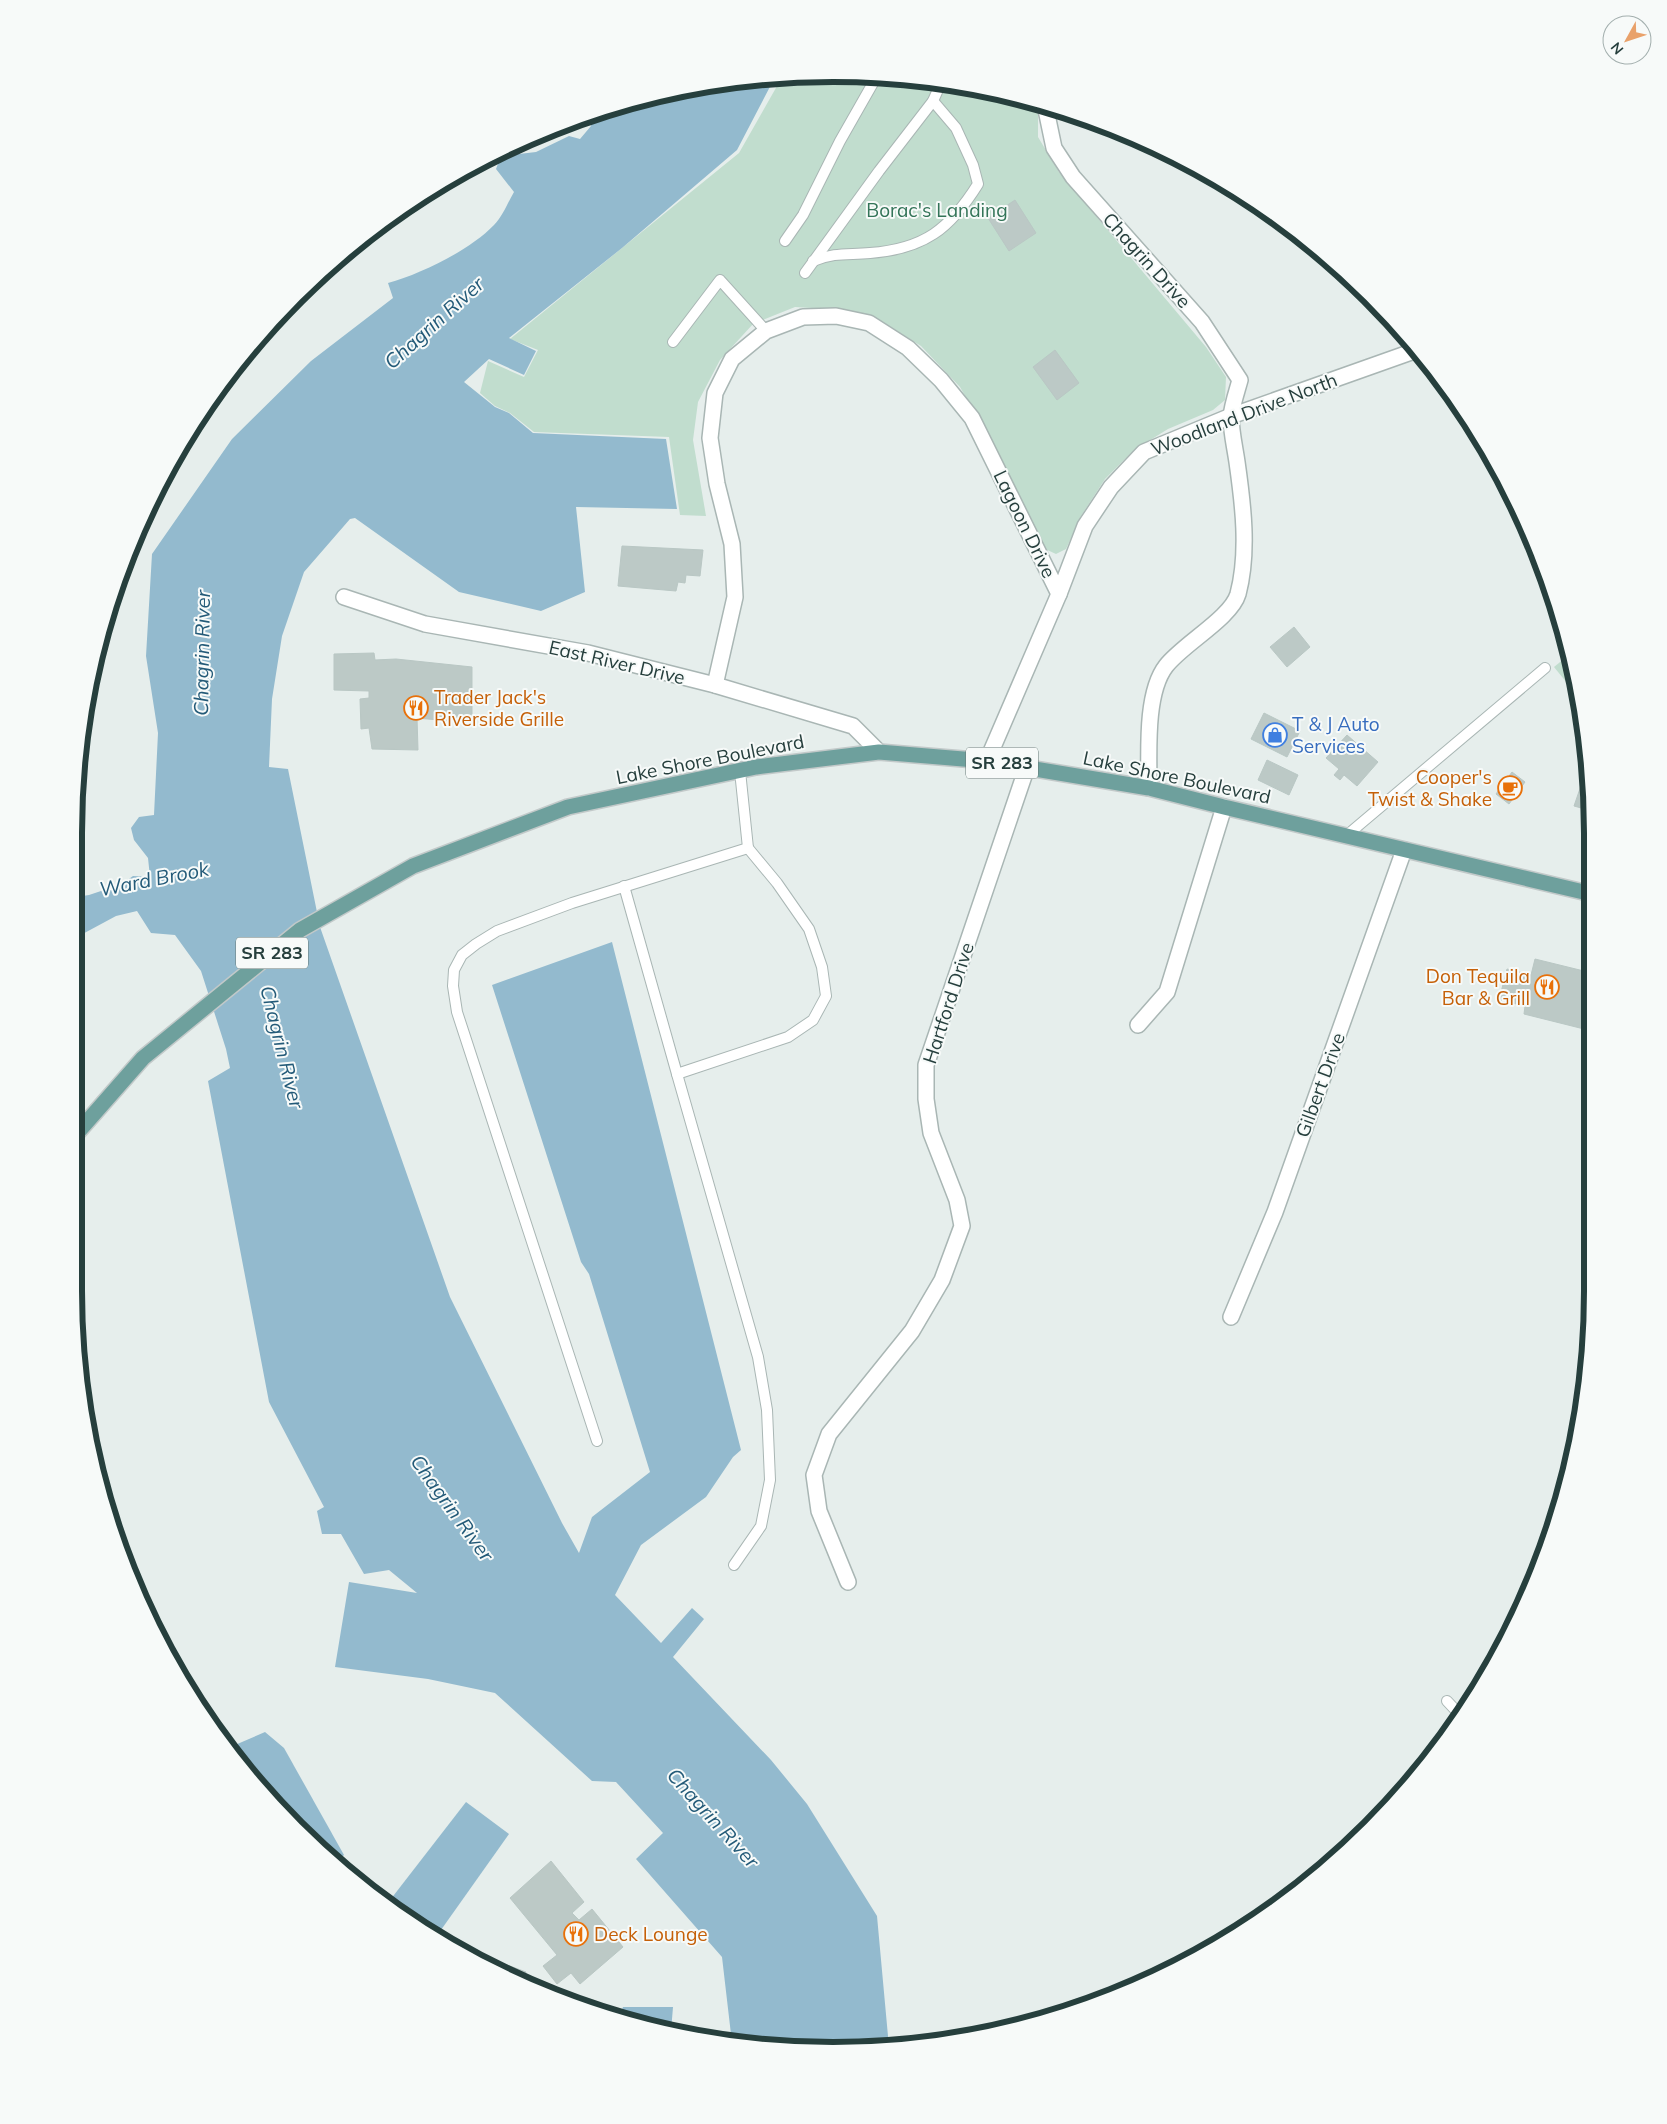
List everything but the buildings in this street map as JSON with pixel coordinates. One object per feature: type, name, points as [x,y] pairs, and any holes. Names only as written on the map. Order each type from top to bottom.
[{"type":"main road","name":"Lake Shore Boulevard","points":[[82,1127],[143,1058],[300,930],[413,866],[568,807],[740,771],[879,752],[987,761],[1149,788],[1584,892]]},
{"type":"street","name":"Chagrin Drive","points":[[1047,114],[1054,148],[1073,177],[1202,322],[1240,380],[1231,416]]},
{"type":"street","name":"Lagoon Drive","points":[[766,331],[803,317],[836,316],[869,323],[908,348],[941,380],[972,418],[1059,594],[987,761]]},
{"type":"street","points":[[715,685],[735,597],[732,544],[716,484],[710,438],[715,393],[732,359],[766,331]]},
{"type":"street","name":"Woodland Drive North","points":[[1059,594],[1085,526],[1111,487],[1144,452],[1231,416],[1410,353]]},
{"type":"street","points":[[1149,788],[1149,744],[1154,688],[1165,667],[1179,651],[1220,619],[1238,596],[1244,558],[1242,492],[1231,416]]},
{"type":"street","name":"East River Drive","points":[[344,597],[425,624],[588,653],[715,685],[853,726],[879,752]]},
{"type":"street","name":"Hartford Drive","points":[[848,1582],[819,1511],[814,1475],[829,1434],[912,1331],[942,1280],[962,1226],[957,1200],[931,1132],[926,1099],[926,1065],[1027,767]]},
{"type":"street","points":[[1138,1025],[1167,992],[1224,807]]},
{"type":"street","name":"Gilbert Drive","points":[[1231,1317],[1275,1212],[1404,850]]},
{"type":"lane","points":[[785,240],[803,215],[840,141],[873,84]]},
{"type":"lane","points":[[805,273],[879,171],[933,101],[938,90]]},
{"type":"lane","points":[[813,261],[830,254],[870,253],[914,246],[935,234],[964,208],[978,184],[973,165],[956,128],[933,101]]},
{"type":"lane","points":[[673,342],[720,280],[766,331]]},
{"type":"lane","points":[[1346,836],[1545,668]]},
{"type":"lane","points":[[677,1074],[788,1037],[813,1020],[826,996],[822,967],[809,929],[778,883],[748,848],[740,771]]},
{"type":"lane","points":[[597,1441],[457,1012],[453,986],[454,970],[462,955],[497,931],[624,886],[748,848]]},
{"type":"lane","points":[[624,886],[758,1357],[767,1410],[770,1480],[761,1526],[734,1565]]},
{"type":"lane","points":[[1447,1701],[1456,1711]]},
{"type":"green space","name":"Borac's Landing","points":[[834,82],[883,84],[932,89],[980,97],[1038,111],[1038,137],[1059,172],[1206,347],[1226,377],[1225,400],[1213,410],[1168,429],[1134,450],[1105,479],[1081,516],[1066,549],[1056,554],[1043,548],[980,422],[960,387],[921,346],[878,319],[829,309],[795,307],[753,324],[720,360],[698,402],[693,440],[706,516],[680,515],[669,437],[534,432],[510,413],[495,406],[480,393],[488,361],[524,377],[538,350],[510,339],[739,153],[778,85]]},
{"type":"green space","points":[[1564,659],[1570,687],[1554,667]]},
{"type":"water","points":[[771,85],[737,150],[622,248],[509,338],[536,351],[524,375],[489,359],[464,382],[495,407],[509,413],[533,433],[666,439],[677,509],[576,507],[585,592],[541,611],[459,592],[355,518],[350,519],[304,572],[282,636],[272,699],[269,767],[288,769],[320,927],[450,1297],[562,1523],[579,1553],[592,1517],[650,1472],[589,1274],[581,1262],[492,985],[612,942],[741,1450],[733,1457],[706,1497],[641,1545],[615,1595],[661,1643],[692,1608],[704,1619],[673,1657],[771,1760],[807,1804],[877,1916],[888,2039],[834,2042],[784,2040],[731,2034],[722,1957],[636,1859],[663,1833],[616,1782],[592,1781],[495,1693],[428,1679],[335,1667],[349,1582],[417,1593],[389,1570],[364,1574],[341,1534],[322,1534],[317,1511],[324,1507],[269,1402],[208,1081],[230,1068],[226,1049],[201,971],[175,935],[151,933],[137,911],[116,916],[82,934],[82,896],[122,884],[133,876],[150,877],[148,858],[134,840],[131,828],[139,817],[154,815],[158,733],[146,656],[152,554],[232,439],[311,361],[393,298],[388,283],[415,274],[459,252],[494,225],[514,192],[496,169],[499,161],[513,155],[536,152],[569,136],[580,139],[592,122],[639,108],[687,97]]},
{"type":"water","points":[[265,1732],[284,1748],[344,1855],[341,1858],[302,1822],[269,1786],[236,1745]]},
{"type":"water","points":[[466,1802],[509,1834],[441,1930],[392,1898]]},
{"type":"water","points":[[623,2007],[673,2007],[672,2023],[639,2016],[622,2011]]},
{"type":"place","name":"Trader Jack's Riverside Grille","points":[[416,708]]},
{"type":"place","name":"T & J Auto Services","points":[[1275,735]]},
{"type":"place","name":"Cooper's Twist & Shake","points":[[1510,788]]},
{"type":"place","name":"Don Tequila Bar & Grill","points":[[1547,987]]},
{"type":"place","name":"Deck Lounge","points":[[576,1934]]},
{"type":"water label","name":"Chagrin River","points":[[434,323]]},
{"type":"water label","name":"Chagrin River","points":[[202,653]]},
{"type":"water label","name":"Ward Brook","points":[[154,879]]},
{"type":"water label","name":"Chagrin River","points":[[282,1047]]},
{"type":"water label","name":"Chagrin River","points":[[452,1508]]},
{"type":"water label","name":"Chagrin River","points":[[713,1818]]}]
